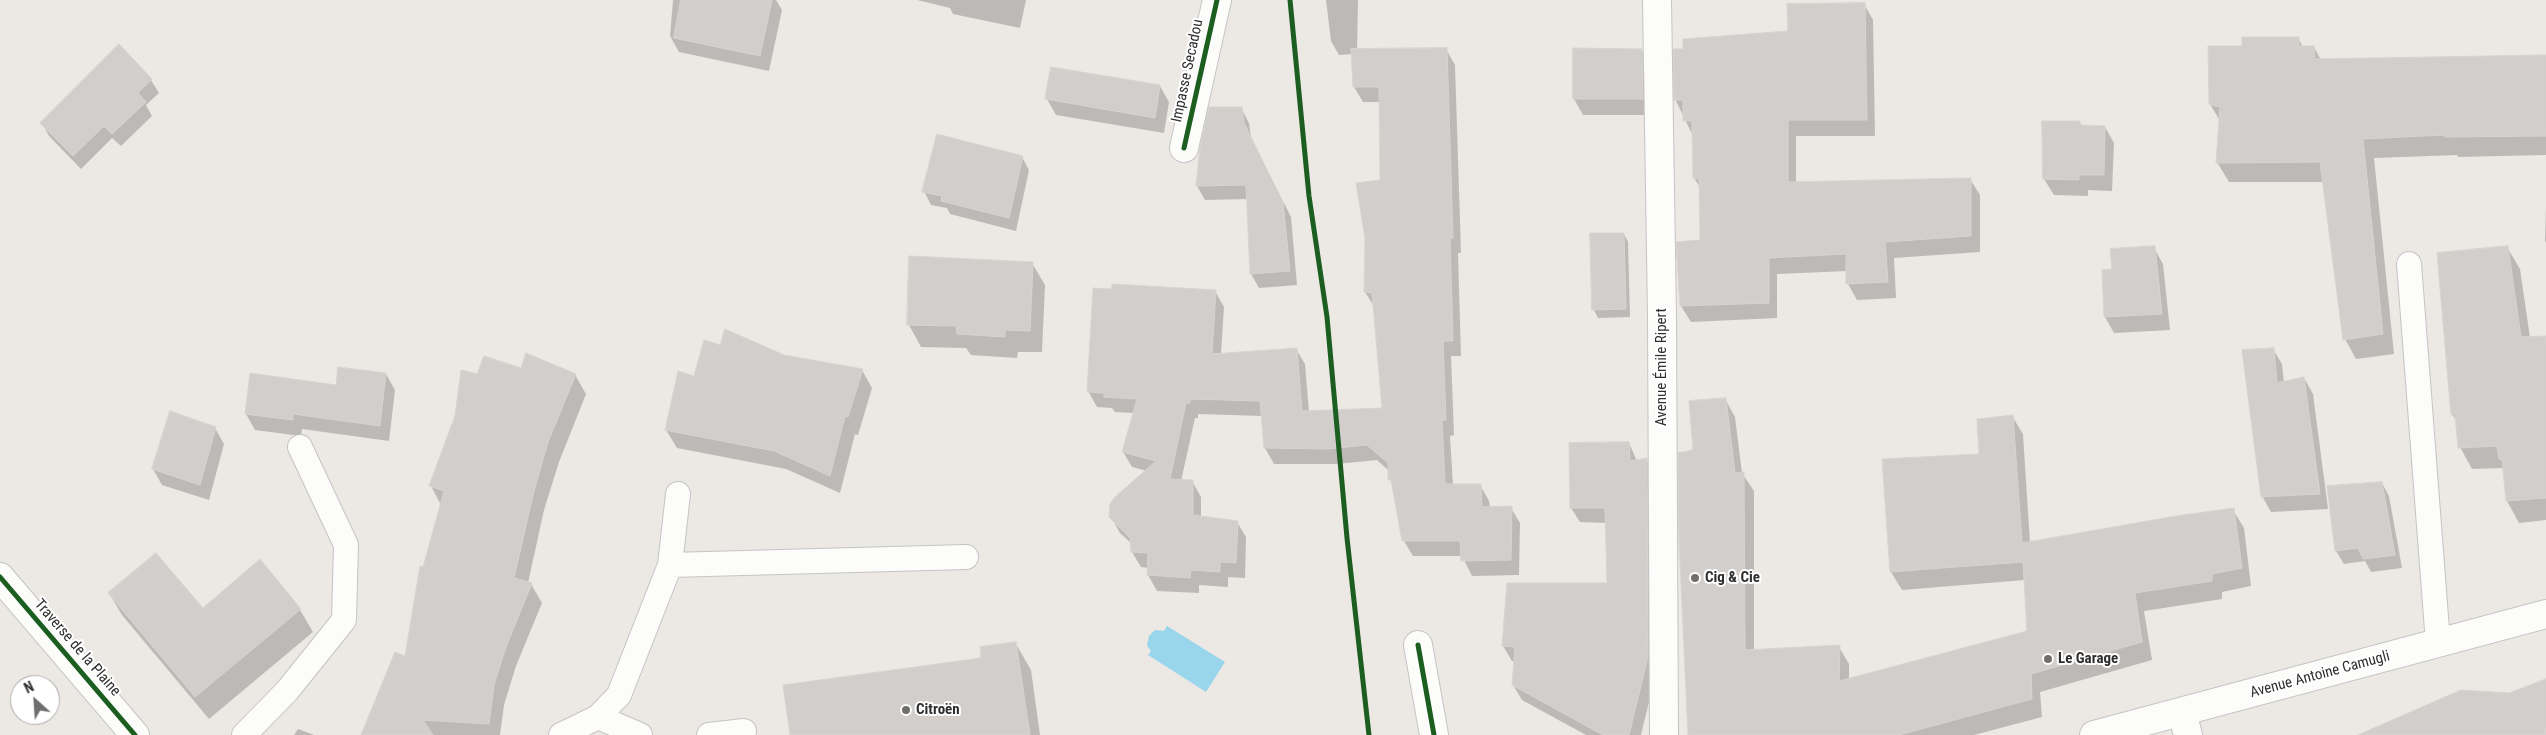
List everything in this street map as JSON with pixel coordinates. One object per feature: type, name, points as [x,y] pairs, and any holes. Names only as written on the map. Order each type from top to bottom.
[{"type":"main road","name":"Impasse Secadou","points":[[1184,148],[1217,0]]},
{"type":"main road","name":"Avenue Émile Ripert","points":[[1657,0],[1662,316],[1664,735]]},
{"type":"main road","name":"Traverse de la Plaine","points":[[0,577],[135,735]]},
{"type":"main road","name":"Avenue Antoine Camugli","points":[[2094,735],[2185,723],[2438,643],[2546,614]]},
{"type":"main road","points":[[1418,646],[1434,735]]},
{"type":"lane","points":[[2410,264],[2438,643]]},
{"type":"lane","points":[[244,735],[287,691],[344,620],[346,545],[300,446]]},
{"type":"lane","points":[[561,735],[598,717],[619,695],[670,565],[678,494]]},
{"type":"lane","points":[[670,565],[966,557]]},
{"type":"lane","points":[[598,717],[640,735]]},
{"type":"lane","points":[[708,735],[744,731]]},
{"type":"water","points":[[1167,626],[1225,662],[1206,692],[1148,655],[1151,651],[1147,645],[1149,636],[1155,630],[1164,631]]},
{"type":"building","points":[[681,0],[772,0],[760,56],[674,38]]},
{"type":"building","points":[[1865,3],[1867,120],[1788,120],[1788,182],[1971,178],[1971,236],[1885,242],[1888,282],[1846,284],[1846,254],[1769,258],[1769,303],[1680,306],[1676,242],[1700,240],[1699,179],[1693,178],[1692,121],[1683,121],[1683,100],[1674,100],[1673,49],[1683,49],[1683,39],[1788,31],[1787,4]]},
{"type":"building","points":[[2242,37],[2299,37],[2299,46],[2314,46],[2315,59],[2546,55],[2546,136],[2445,137],[2445,135],[2363,139],[2383,334],[2343,340],[2320,162],[2216,163],[2220,107],[2209,104],[2208,46],[2242,46]]},
{"type":"building","points":[[119,44],[152,79],[138,93],[146,102],[112,134],[104,126],[73,156],[40,123]]},
{"type":"building","points":[[1447,48],[1453,238],[1450,238],[1453,341],[1443,341],[1446,420],[1442,420],[1445,484],[1481,484],[1482,507],[1512,506],[1511,560],[1461,561],[1460,541],[1402,541],[1391,480],[1388,480],[1388,463],[1367,445],[1327,449],[1264,448],[1260,401],[1190,399],[1190,403],[1186,403],[1170,479],[1193,480],[1193,515],[1238,521],[1236,563],[1220,562],[1220,572],[1191,570],[1190,578],[1147,575],[1148,553],[1131,552],[1130,538],[1109,517],[1110,504],[1115,497],[1156,461],[1122,452],[1137,399],[1104,397],[1104,393],[1087,392],[1093,288],[1112,289],[1112,284],[1216,290],[1212,354],[1297,348],[1302,411],[1382,408],[1372,293],[1364,292],[1365,238],[1356,183],[1380,180],[1379,87],[1353,87],[1351,49]]},
{"type":"building","points":[[1573,48],[1642,49],[1643,99],[1573,99]]},
{"type":"building","points":[[1051,67],[1160,85],[1155,118],[1045,99]]},
{"type":"building","points":[[1209,107],[1242,107],[1244,123],[1283,202],[1290,271],[1250,274],[1246,185],[1196,186],[1200,148]]},
{"type":"building","points":[[2042,121],[2080,121],[2081,125],[2105,126],[2104,175],[2079,175],[2079,180],[2043,179]]},
{"type":"building","points":[[937,134],[1023,156],[1009,218],[941,201],[942,196],[922,192]]},
{"type":"building","points":[[1590,233],[1624,233],[1626,309],[1592,310]]},
{"type":"building","points":[[2155,246],[2162,314],[2104,317],[2102,270],[2112,269],[2110,249]]},
{"type":"building","points":[[2508,246],[2521,337],[2546,336],[2546,498],[2506,501],[2502,460],[2499,459],[2497,446],[2458,448],[2455,414],[2451,415],[2437,253]]},
{"type":"building","points":[[909,256],[1033,262],[1030,331],[1005,330],[1005,337],[957,334],[956,326],[907,325]]},
{"type":"building","points":[[725,329],[784,355],[863,369],[848,417],[845,416],[830,476],[774,451],[665,430],[678,371],[694,376],[704,340],[720,345]]},
{"type":"building","points":[[2274,348],[2277,383],[2304,377],[2320,494],[2261,497],[2242,350]]},
{"type":"building","points":[[526,353],[576,374],[548,442],[534,491],[514,578],[532,583],[506,647],[494,685],[489,724],[423,720],[433,735],[361,735],[395,652],[405,656],[420,566],[423,567],[444,491],[429,486],[455,416],[461,370],[477,374],[484,356],[521,368]]},
{"type":"building","points":[[338,367],[386,373],[380,426],[293,414],[293,420],[245,414],[250,373],[336,385]]},
{"type":"building","points":[[1726,398],[1735,473],[1744,472],[1745,650],[1840,645],[1839,681],[2027,631],[2023,562],[1890,572],[1882,459],[1979,454],[1977,419],[2013,415],[2022,543],[2176,516],[2234,508],[2242,568],[2212,574],[2212,581],[2135,593],[2142,642],[2031,674],[2032,699],[1899,735],[1688,735],[1679,541],[1678,453],[1693,450],[1689,401]]},
{"type":"building","points":[[170,411],[216,427],[200,485],[152,469]]},
{"type":"building","points":[[1629,442],[1630,461],[1647,458],[1648,657],[1629,735],[1603,735],[1512,685],[1515,647],[1502,646],[1507,583],[1607,583],[1605,508],[1570,508],[1569,443]]},
{"type":"building","points":[[2382,482],[2395,555],[2363,559],[2358,548],[2335,551],[2327,486]]},
{"type":"building","points":[[156,553],[203,608],[260,559],[301,609],[195,697],[108,593]]},
{"type":"building","name":"Citroën","points":[[1016,642],[1030,735],[790,735],[783,685],[981,658],[980,647]]},
{"type":"building","points":[[2546,679],[2546,735],[2358,735],[2461,690],[2509,693]]},
{"type":"cycle path","points":[[1184,148],[1217,0]]},
{"type":"cycle path","points":[[1290,0],[1309,196],[1327,317],[1347,538],[1369,735]]},
{"type":"cycle path","points":[[0,577],[135,735]]},
{"type":"cycle path","points":[[1418,645],[1434,735]]},
{"type":"place","name":"Cig & Cie","points":[[1695,578]]},
{"type":"place","name":"Le Garage","points":[[2048,659]]},
{"type":"place","name":"Citroën","points":[[906,710]]}]
